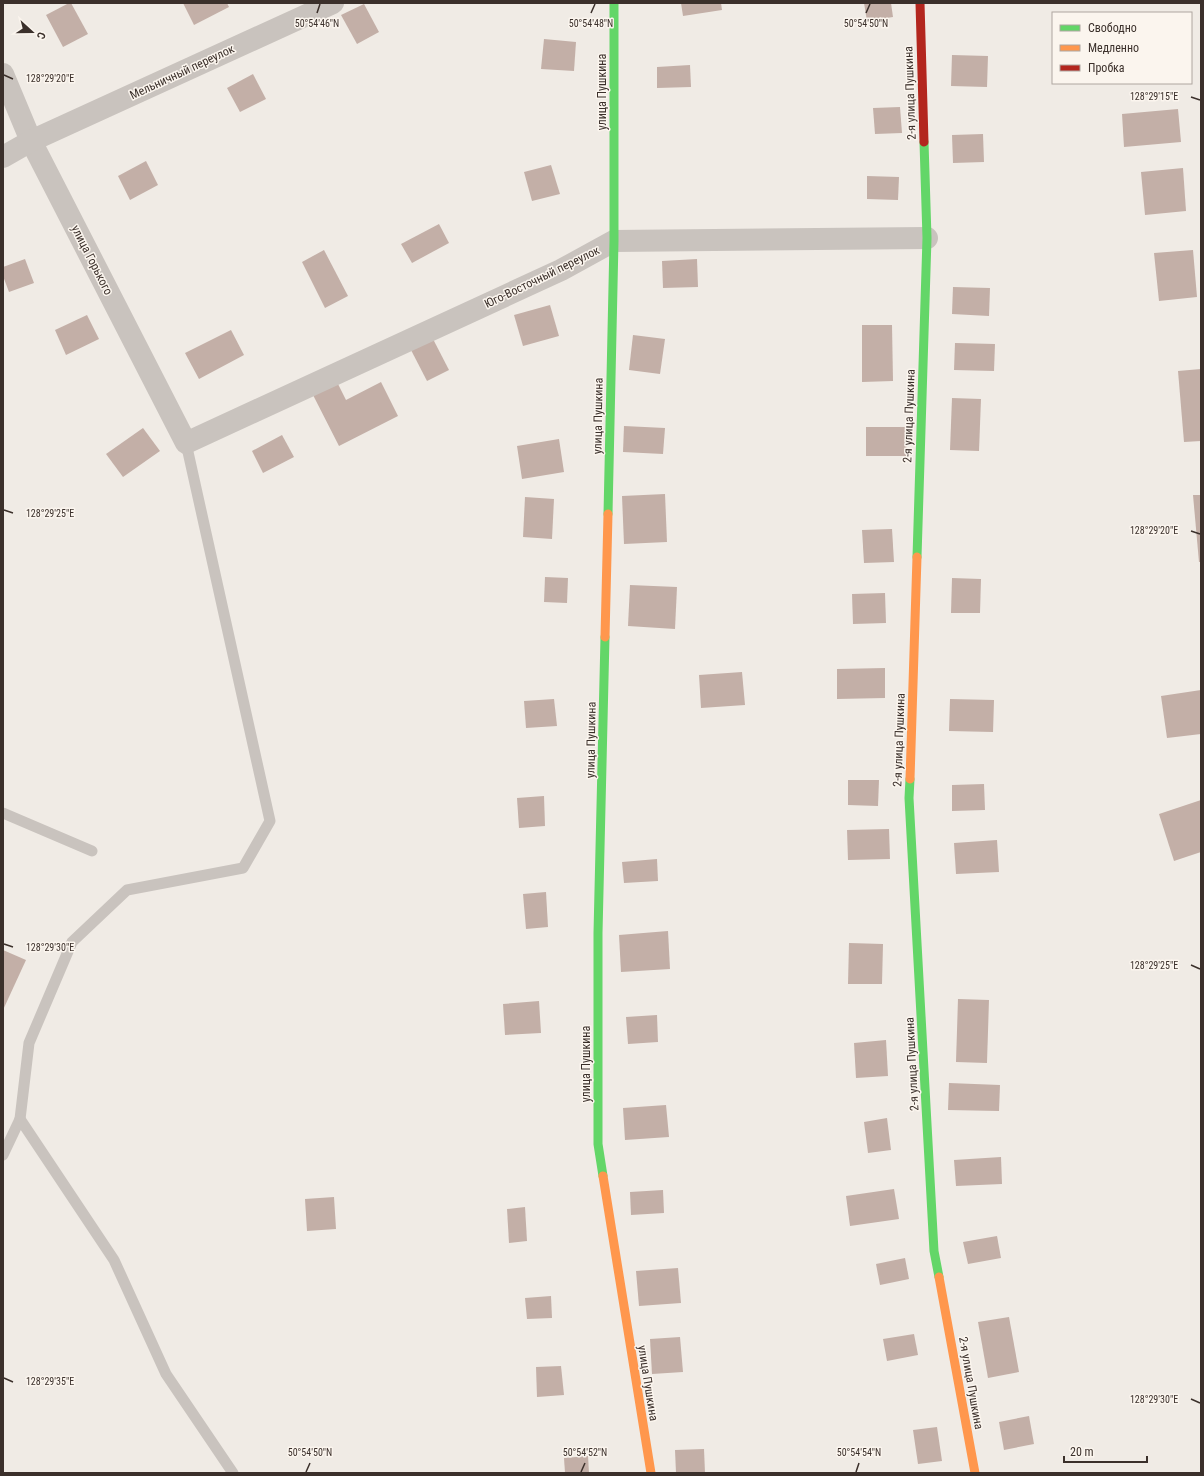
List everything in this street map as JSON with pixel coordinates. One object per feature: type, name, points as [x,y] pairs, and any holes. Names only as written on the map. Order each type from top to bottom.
[{"type":"street","name":"Мельничный переулок","points":[[3,157],[31,141],[333,3]]},
{"type":"street","name":"улица Пушкина","points":[[614,3],[614,242],[598,933],[598,1144],[651,1473]]},
{"type":"street","name":"2-я улица Пушкина","points":[[920,3],[926,238],[909,798],[934,1251],[975,1473]]},
{"type":"street","name":"улица Горького","points":[[3,74],[31,141],[186,443]]},
{"type":"street","name":"Юго-Восточный переулок","points":[[186,443],[561,270],[614,242],[926,238]]},
{"type":"lane","points":[[3,1155],[20,1119],[29,1044],[72,942],[127,890],[243,868],[270,821],[186,443]]},
{"type":"lane","points":[[3,813],[92,851]]},
{"type":"lane","points":[[20,1119],[114,1260],[166,1374],[233,1473]]},
{"type":"building","points":[[71,3],[88,34],[63,47],[46,15]]},
{"type":"building","points":[[183,3],[227,3],[229,7],[194,25]]},
{"type":"building","points":[[681,3],[721,3],[722,10],[683,16]]},
{"type":"building","points":[[864,3],[891,3],[893,17],[867,21]]},
{"type":"building","points":[[364,4],[379,32],[357,44],[341,15]]},
{"type":"building","points":[[544,39],[576,42],[574,71],[541,69]]},
{"type":"building","points":[[952,55],[988,56],[987,87],[951,86]]},
{"type":"building","points":[[690,65],[691,87],[657,88],[657,67]]},
{"type":"building","points":[[253,74],[266,99],[240,112],[227,88]]},
{"type":"building","points":[[900,107],[902,133],[875,134],[873,108]]},
{"type":"building","points":[[1178,109],[1181,142],[1124,147],[1122,114]]},
{"type":"building","points":[[983,134],[984,162],[953,163],[952,135]]},
{"type":"building","points":[[146,161],[158,185],[130,200],[118,176]]},
{"type":"building","points":[[551,165],[560,194],[532,201],[524,172]]},
{"type":"building","points":[[1183,168],[1186,211],[1145,215],[1141,172]]},
{"type":"building","points":[[867,176],[899,177],[898,200],[867,199]]},
{"type":"building","points":[[439,224],[449,243],[412,263],[401,244]]},
{"type":"building","points":[[324,250],[348,296],[325,308],[302,262]]},
{"type":"building","points":[[1193,250],[1197,297],[1159,301],[1154,253]]},
{"type":"building","points":[[25,259],[34,283],[9,292],[3,276],[3,267]]},
{"type":"building","points":[[697,259],[698,287],[663,288],[662,261]]},
{"type":"building","points":[[953,287],[990,288],[989,316],[952,314]]},
{"type":"building","points":[[550,305],[559,336],[523,346],[514,315]]},
{"type":"building","points":[[87,315],[99,339],[66,355],[55,330]]},
{"type":"building","points":[[862,325],[892,325],[893,381],[862,382]]},
{"type":"building","points":[[231,330],[244,355],[199,379],[185,353]]},
{"type":"building","points":[[633,335],[665,339],[660,374],[629,370]]},
{"type":"building","points":[[433,339],[449,370],[427,381],[411,350]]},
{"type":"building","points":[[955,343],[995,344],[994,371],[954,370]]},
{"type":"building","points":[[1201,369],[1201,441],[1184,442],[1178,371]]},
{"type":"building","points":[[337,382],[346,400],[381,382],[398,416],[339,446],[313,395]]},
{"type":"building","points":[[952,398],[981,399],[979,451],[950,450]]},
{"type":"building","points":[[624,426],[665,428],[663,454],[623,452]]},
{"type":"building","points":[[866,427],[907,427],[906,456],[866,456]]},
{"type":"building","points":[[143,428],[160,451],[123,477],[106,454]]},
{"type":"building","points":[[282,435],[294,457],[263,473],[252,451]]},
{"type":"building","points":[[559,439],[564,472],[522,479],[517,446]]},
{"type":"building","points":[[665,494],[667,542],[624,544],[622,496]]},
{"type":"building","points":[[1193,495],[1201,495],[1201,562],[1199,562]]},
{"type":"building","points":[[525,497],[554,499],[552,539],[523,537]]},
{"type":"building","points":[[892,529],[894,562],[864,563],[862,530]]},
{"type":"building","points":[[545,577],[568,578],[567,603],[544,602]]},
{"type":"building","points":[[952,578],[981,579],[980,613],[951,613]]},
{"type":"building","points":[[630,585],[677,587],[675,629],[628,626]]},
{"type":"building","points":[[885,593],[886,623],[853,624],[852,594]]},
{"type":"building","points":[[885,668],[885,698],[837,699],[837,669]]},
{"type":"building","points":[[742,672],[745,705],[701,708],[699,675]]},
{"type":"building","points":[[1201,690],[1201,734],[1167,738],[1161,696]]},
{"type":"building","points":[[554,699],[557,726],[526,728],[524,701]]},
{"type":"building","points":[[950,699],[994,700],[993,732],[949,731]]},
{"type":"building","points":[[848,780],[879,780],[878,806],[848,805]]},
{"type":"building","points":[[984,784],[985,810],[952,811],[952,785]]},
{"type":"building","points":[[544,796],[545,826],[519,828],[517,798]]},
{"type":"building","points":[[1201,800],[1201,852],[1174,861],[1159,814]]},
{"type":"building","points":[[889,829],[890,859],[848,860],[847,830]]},
{"type":"building","points":[[997,840],[999,872],[956,874],[954,843]]},
{"type":"building","points":[[657,859],[658,881],[624,883],[622,862]]},
{"type":"building","points":[[546,892],[548,927],[526,929],[523,894]]},
{"type":"building","points":[[668,931],[670,969],[621,972],[619,935]]},
{"type":"building","points":[[849,943],[883,944],[882,984],[848,984]]},
{"type":"building","points":[[3,950],[26,960],[3,1010]]},
{"type":"building","points":[[958,999],[989,1000],[987,1063],[956,1062]]},
{"type":"building","points":[[539,1001],[541,1033],[505,1035],[503,1004]]},
{"type":"building","points":[[657,1015],[658,1042],[628,1044],[626,1017]]},
{"type":"building","points":[[886,1040],[888,1076],[856,1078],[854,1043]]},
{"type":"building","points":[[949,1083],[1000,1085],[999,1111],[948,1110]]},
{"type":"building","points":[[666,1105],[669,1137],[625,1140],[623,1108]]},
{"type":"building","points":[[887,1118],[891,1150],[868,1153],[864,1122]]},
{"type":"building","points":[[1001,1157],[1002,1184],[956,1186],[954,1160]]},
{"type":"building","points":[[894,1189],[899,1219],[850,1226],[846,1196]]},
{"type":"building","points":[[663,1190],[664,1213],[631,1215],[630,1192]]},
{"type":"building","points":[[334,1197],[336,1229],[307,1231],[305,1199]]},
{"type":"building","points":[[525,1207],[527,1241],[509,1243],[507,1209]]},
{"type":"building","points":[[997,1236],[1001,1258],[968,1264],[963,1242]]},
{"type":"building","points":[[905,1258],[909,1279],[880,1285],[876,1264]]},
{"type":"building","points":[[678,1268],[681,1303],[639,1306],[636,1271]]},
{"type":"building","points":[[551,1296],[552,1318],[527,1319],[525,1298]]},
{"type":"building","points":[[1009,1317],[1019,1372],[988,1378],[978,1322]]},
{"type":"building","points":[[914,1334],[918,1355],[887,1361],[883,1339]]},
{"type":"building","points":[[680,1337],[683,1372],[652,1374],[650,1339]]},
{"type":"building","points":[[561,1366],[564,1395],[537,1397],[536,1367]]},
{"type":"building","points":[[1029,1416],[1034,1444],[1004,1450],[999,1422]]},
{"type":"building","points":[[937,1427],[942,1461],[918,1464],[913,1430]]},
{"type":"building","points":[[704,1449],[705,1473],[676,1473],[675,1450]]},
{"type":"building","points":[[588,1456],[589,1473],[565,1473],[564,1458]]},
{"type":"traffic: fast","points":[[608,514],[614,241],[614,3]]},
{"type":"traffic: fast","points":[[917,557],[927,238],[924,142]]},
{"type":"traffic: fast","points":[[603,1176],[598,1144],[598,933],[605,637]]},
{"type":"traffic: fast","points":[[910,779],[909,798],[934,1251],[939,1277]]},
{"type":"traffic: slow","points":[[605,637],[608,514]]},
{"type":"traffic: slow","points":[[910,779],[917,557]]},
{"type":"traffic: slow","points":[[603,1176],[651,1473]]},
{"type":"traffic: slow","points":[[939,1277],[975,1473]]},
{"type":"traffic: jam","points":[[920,3],[924,142]]}]
